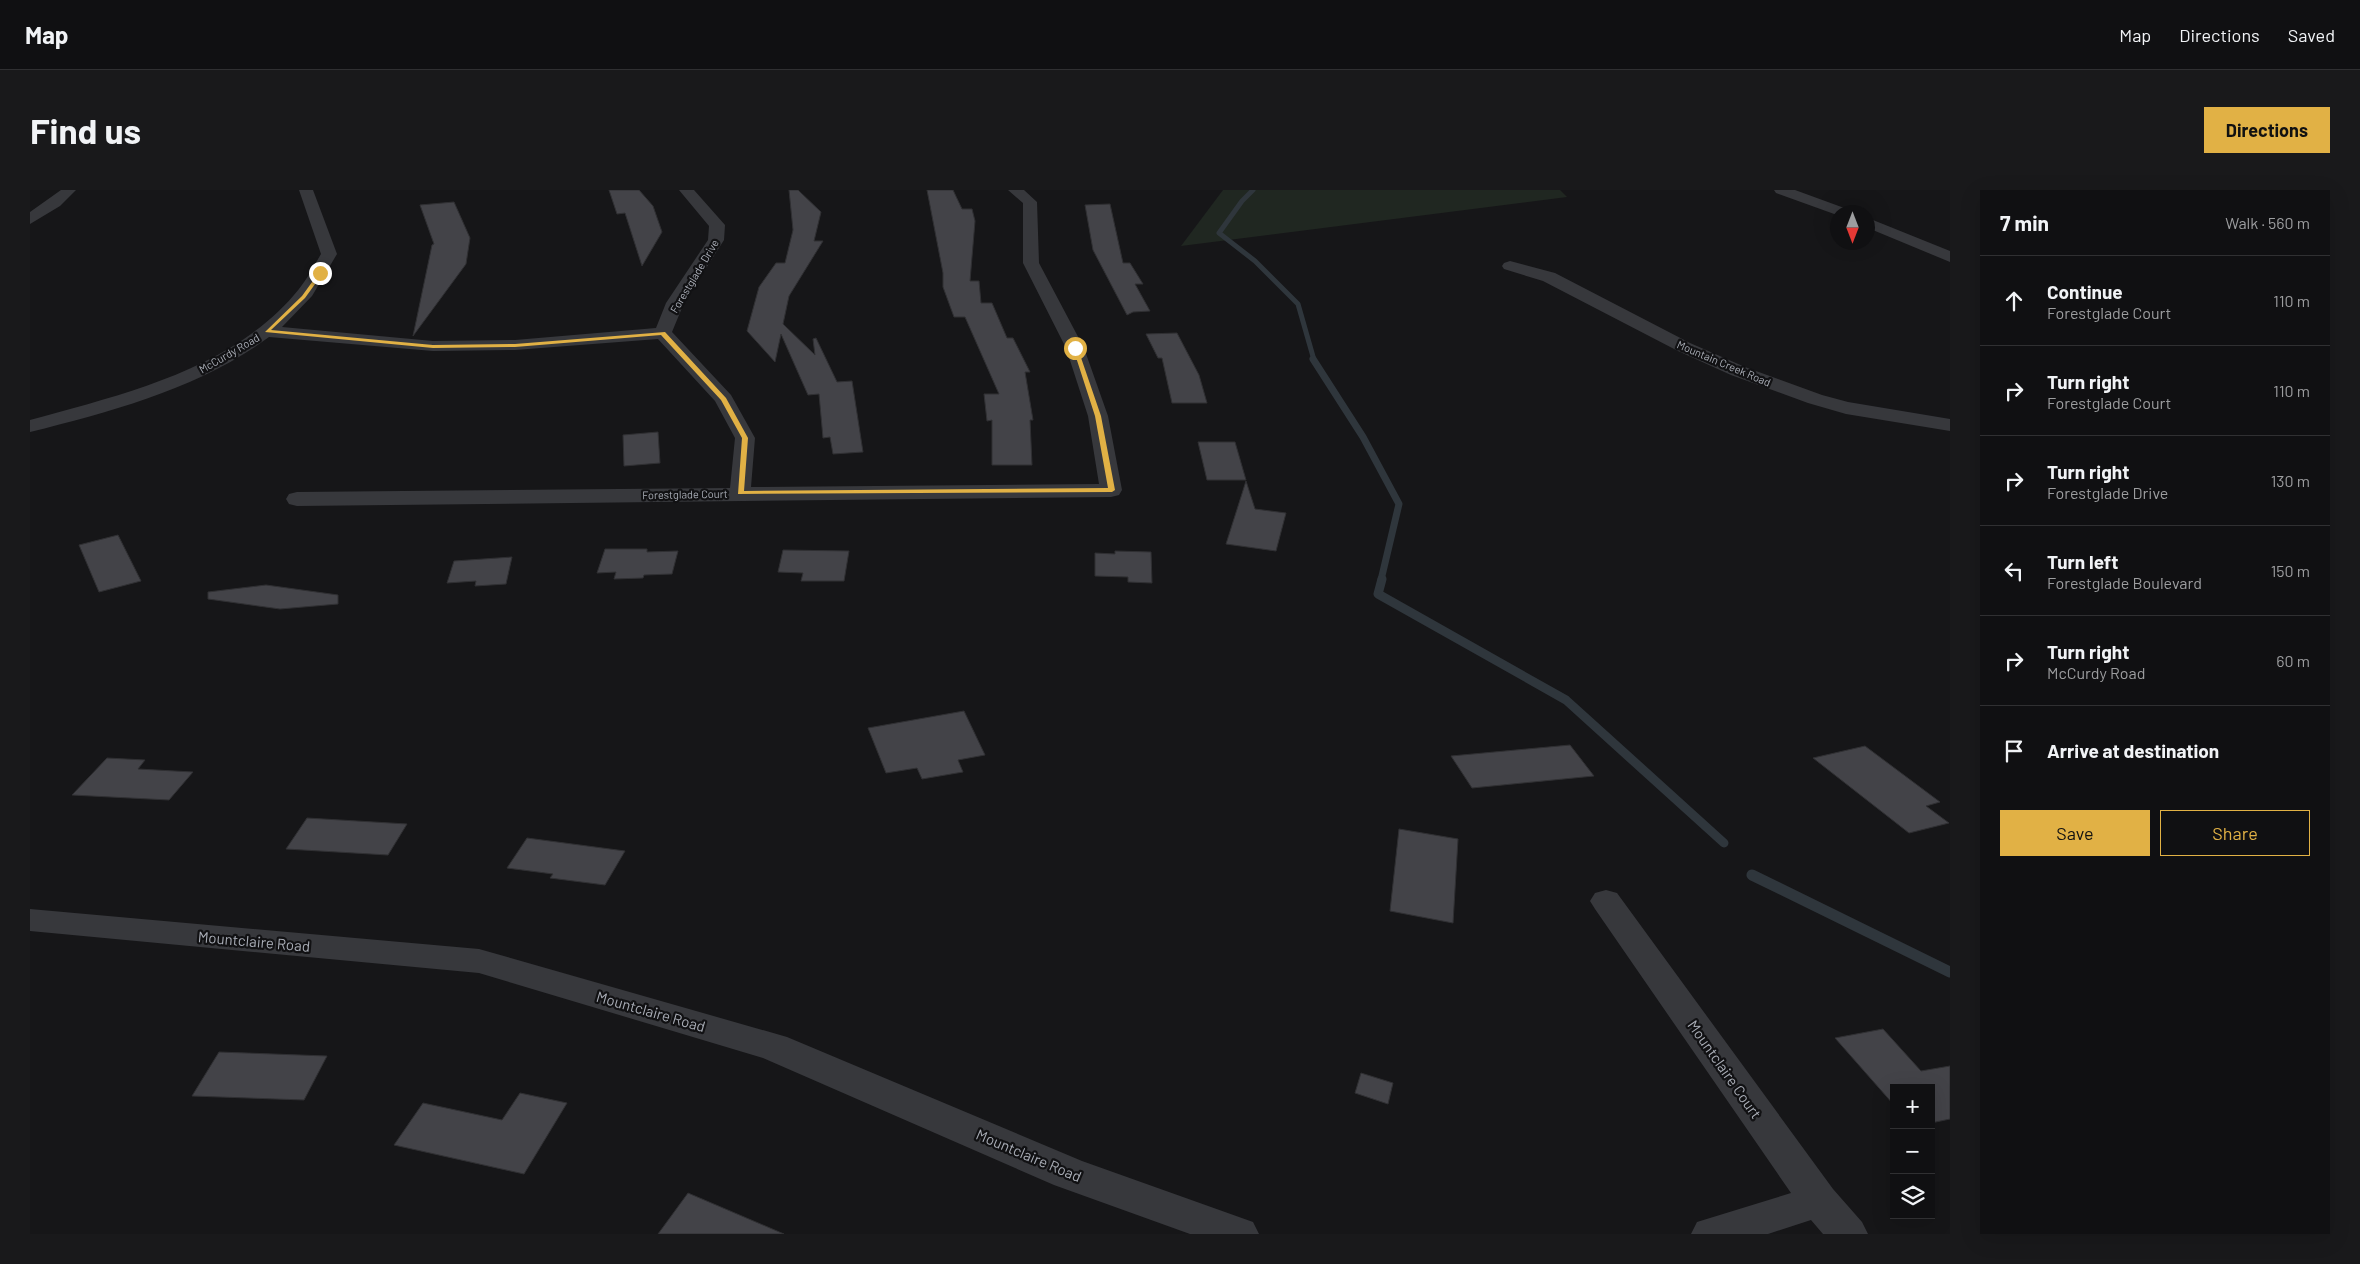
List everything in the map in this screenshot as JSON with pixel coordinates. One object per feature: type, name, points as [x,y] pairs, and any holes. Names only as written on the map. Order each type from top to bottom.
[{"type":"street","points":[[30,219],[55,203],[69,190]]},
{"type":"street","name":"McCurdy Road","points":[[30,426],[137,396],[176,381],[218,362],[267,331],[304,297],[320,273],[329,254],[306,190]]},
{"type":"street","name":"Forestglade Drive","points":[[663,333],[675,303],[716,240],[718,232],[717,224],[686,190]]},
{"type":"street","name":"Forestglade Court","points":[[297,499],[1112,490],[1098,416],[1075,348],[1031,263],[1030,202],[1016,190]]},
{"type":"street","points":[[1781,190],[1830,208]]},
{"type":"street","points":[[1875,226],[1950,258]]},
{"type":"street","name":"Mountain Creek Road","points":[[1510,266],[1548,277],[1684,347],[1738,371],[1806,396],[1846,408],[1950,425]]},
{"type":"street","points":[[267,331],[433,346],[515,346],[663,333],[724,399],[745,438],[740,493]]},
{"type":"street","name":"Mountclaire Court","points":[[1606,901],[1820,1201],[1848,1234]]},
{"type":"street","name":"Mountclaire Road","points":[[30,920],[479,961],[774,1047],[1068,1173],[1240,1234]]},
{"type":"street","points":[[1712,1234],[1820,1201]]},
{"type":"shaded area","points":[[1223,190],[1560,190],[1567,197],[1181,246]]},
{"type":"building","points":[[609,190],[639,190],[653,206],[662,232],[642,266],[625,213],[617,214]]},
{"type":"building","points":[[789,190],[798,190],[821,212],[814,241],[823,241],[789,296],[783,324],[815,355],[813,339],[816,338],[837,382],[852,381],[863,452],[833,454],[830,437],[823,438],[819,394],[808,395],[781,334],[775,362],[747,331],[759,287],[776,263],[785,263],[793,230]]},
{"type":"building","points":[[927,190],[953,190],[962,209],[972,209],[975,221],[970,281],[979,281],[981,303],[992,303],[1007,338],[1013,338],[1030,372],[1025,372],[1033,420],[1030,420],[1032,465],[992,465],[992,420],[987,421],[984,394],[999,394],[965,317],[954,317],[943,287],[943,273]]},
{"type":"building","points":[[454,202],[470,238],[466,264],[413,336],[432,245],[434,244],[420,205]]},
{"type":"building","points":[[1110,204],[1123,263],[1130,263],[1143,284],[1135,284],[1150,311],[1133,312],[1127,315],[1093,250],[1085,205]]},
{"type":"building","points":[[1177,333],[1199,375],[1207,403],[1172,403],[1162,358],[1158,358],[1146,334]]},
{"type":"building","points":[[658,432],[660,463],[624,466],[623,435]]},
{"type":"building","points":[[1198,442],[1235,442],[1246,480],[1207,480]]},
{"type":"building","points":[[1246,481],[1255,509],[1286,513],[1276,551],[1226,544]]},
{"type":"building","points":[[118,535],[141,581],[99,592],[79,545]]},
{"type":"building","points":[[605,549],[647,549],[647,552],[678,551],[672,574],[614,579],[616,572],[597,573]]},
{"type":"building","points":[[783,550],[849,551],[844,581],[801,581],[803,573],[778,572]]},
{"type":"building","points":[[1115,551],[1151,552],[1152,583],[1128,582],[1128,577],[1095,576],[1095,553],[1115,554]]},
{"type":"building","points":[[512,557],[506,584],[475,586],[476,581],[447,583],[454,561]]},
{"type":"building","points":[[266,585],[338,595],[338,604],[280,609],[208,599],[208,592]]},
{"type":"building","points":[[964,711],[985,755],[958,760],[963,772],[922,779],[917,768],[886,773],[868,728]]},
{"type":"building","points":[[1570,745],[1594,776],[1472,788],[1451,756]]},
{"type":"building","points":[[1865,746],[1940,802],[1926,806],[1949,823],[1909,833],[1813,758]]},
{"type":"building","points":[[107,758],[145,760],[138,769],[193,772],[169,800],[72,795]]},
{"type":"building","points":[[307,818],[407,824],[388,855],[286,849]]},
{"type":"building","points":[[1399,829],[1458,839],[1453,923],[1390,911]]},
{"type":"building","points":[[527,838],[625,851],[605,885],[550,878],[553,874],[507,868]]},
{"type":"building","points":[[1883,1029],[1921,1071],[1950,1066],[1950,1119],[1935,1122],[1935,1084],[1890,1084],[1890,1100],[1835,1038]]},
{"type":"building","points":[[219,1052],[327,1056],[304,1100],[192,1096]]},
{"type":"building","points":[[1361,1073],[1393,1083],[1388,1104],[1355,1093]]},
{"type":"building","points":[[520,1093],[567,1103],[524,1174],[394,1145],[423,1103],[502,1120]]},
{"type":"building","points":[[688,1193],[784,1234],[658,1234]]},
{"type":"waterway","points":[[1253,190],[1242,201],[1219,233],[1255,261],[1298,304],[1314,360]]},
{"type":"waterway","points":[[1313,359],[1363,437],[1399,504],[1381,580]]},
{"type":"waterway","points":[[1382,579],[1378,594],[1566,700],[1724,843]]},
{"type":"waterway","points":[[1752,875],[1950,972]]},
{"type":"route","points":[[320,273],[304,297],[267,331],[404,345],[433,346],[515,346],[663,333],[724,399],[745,438],[740,493],[1112,490],[1098,416],[1075,348]]}]
